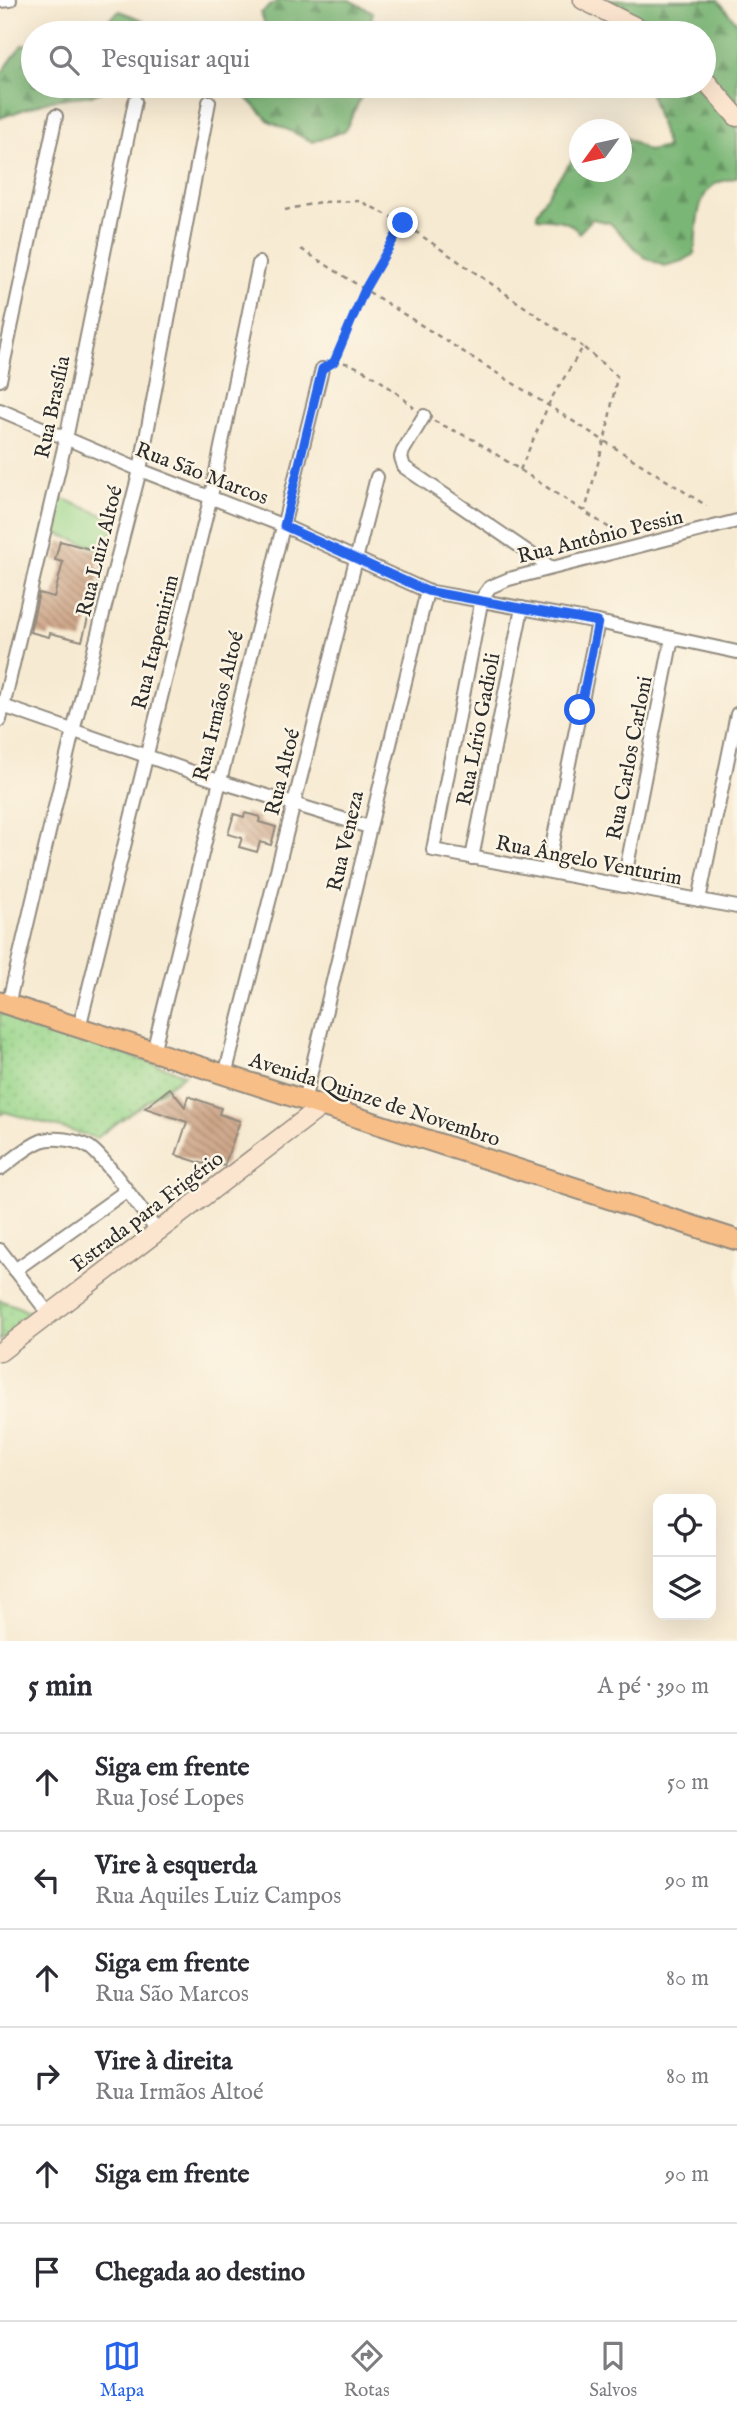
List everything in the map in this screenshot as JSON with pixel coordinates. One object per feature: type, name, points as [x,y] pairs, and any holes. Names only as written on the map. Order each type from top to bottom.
[{"type":"main road","name":"Avenida Quinze de Novembro","points":[[4,1003],[737,1240]]},
{"type":"street","points":[[0,1],[10,0]]},
{"type":"street","points":[[583,0],[624,21]]},
{"type":"street","points":[[716,93],[737,117]]},
{"type":"street","name":"Rua Brasília","points":[[0,720],[66,439],[135,101]]},
{"type":"street","name":"Rua Luiz Altoé","points":[[4,1003],[140,470],[209,102]]},
{"type":"street","points":[[0,380],[55,116]]},
{"type":"street","name":"Rua Itapemirim","points":[[79,1028],[211,496],[259,263]]},
{"type":"street","name":"Rua Irmãos Altoé","points":[[153,1052],[218,780],[322,369]]},
{"type":"street","name":"Rua São Marcos","points":[[0,410],[140,470],[284,526],[427,591],[598,622],[737,652]]},
{"type":"street","points":[[424,416],[403,451],[401,457],[404,467],[550,567]]},
{"type":"street","name":"Rua Altoé","points":[[225,1076],[377,477]]},
{"type":"street","name":"Rua Antônio Pessin","points":[[481,601],[485,592],[497,583],[550,567],[737,521]]},
{"type":"street","name":"Rua Veneza","points":[[313,1104],[369,827],[427,591]]},
{"type":"street","name":"Rua Ângelo Venturim","points":[[481,601],[433,850],[737,907]]},
{"type":"street","name":"Rua Lírio Gadioli","points":[[472,858],[522,608]]},
{"type":"street","points":[[547,872],[598,622]]},
{"type":"street","name":"Rua Carlos Carloni","points":[[623,886],[672,638]]},
{"type":"street","points":[[2,706],[218,780],[369,827]]},
{"type":"street","points":[[699,900],[737,714]]},
{"type":"street","name":"Estrada para Frigério","points":[[0,1352],[158,1232],[313,1104]]},
{"type":"street","points":[[0,1170],[41,1141],[53,1139],[75,1142],[95,1152],[158,1232]]},
{"type":"street","points":[[15,1270],[126,1191]]},
{"type":"street","points":[[0,1250],[49,1314]]},
{"type":"path","points":[[285,210],[320,202],[360,201],[403,223],[583,347],[617,376],[604,440],[585,511]]},
{"type":"path","points":[[334,362],[365,289],[403,223]]},
{"type":"path","points":[[301,249],[707,506]]},
{"type":"path","points":[[520,470],[548,405],[583,347]]},
{"type":"path","points":[[322,369],[334,362],[345,363],[381,382],[424,416],[465,435],[637,545]]},
{"type":"green space","points":[[278,0],[349,0],[373,12],[371,21],[264,21],[261,13]]},
{"type":"green space","points":[[605,0],[718,0],[737,23],[737,177],[715,184],[703,198],[694,254],[683,261],[664,266],[644,257],[610,223],[592,219],[579,233],[566,222],[537,218],[537,213],[569,164],[569,182],[632,182],[632,141],[648,151],[667,147],[652,98],[716,98],[716,21],[642,21],[638,15]]},
{"type":"green space","points":[[120,11],[145,21],[107,21]]},
{"type":"green space","points":[[21,46],[21,98],[68,98],[51,100],[0,118],[0,75]]},
{"type":"green space","points":[[361,98],[345,131],[313,142],[269,121],[248,99]]},
{"type":"green space","points":[[61,498],[116,520],[108,553],[53,532]]},
{"type":"green space","points":[[0,1013],[185,1074],[96,1138],[5,1112],[0,1115]]},
{"type":"green space","points":[[0,1300],[37,1314],[0,1341]]},
{"type":"building","points":[[60,541],[101,552],[97,568],[101,569],[82,641],[50,633],[49,637],[30,632],[39,593],[54,597],[63,562],[55,560]]},
{"type":"building","points":[[245,813],[260,817],[259,822],[276,827],[271,845],[260,842],[257,852],[239,847],[242,838],[228,834],[234,814],[244,817]]},
{"type":"building","points":[[170,1088],[185,1107],[188,1096],[221,1108],[219,1114],[240,1121],[224,1166],[206,1160],[204,1164],[176,1155],[187,1122],[145,1108]]},
{"type":"route","points":[[403,223],[365,289],[334,362],[322,369],[284,526],[427,591],[598,622],[580,710]]}]
